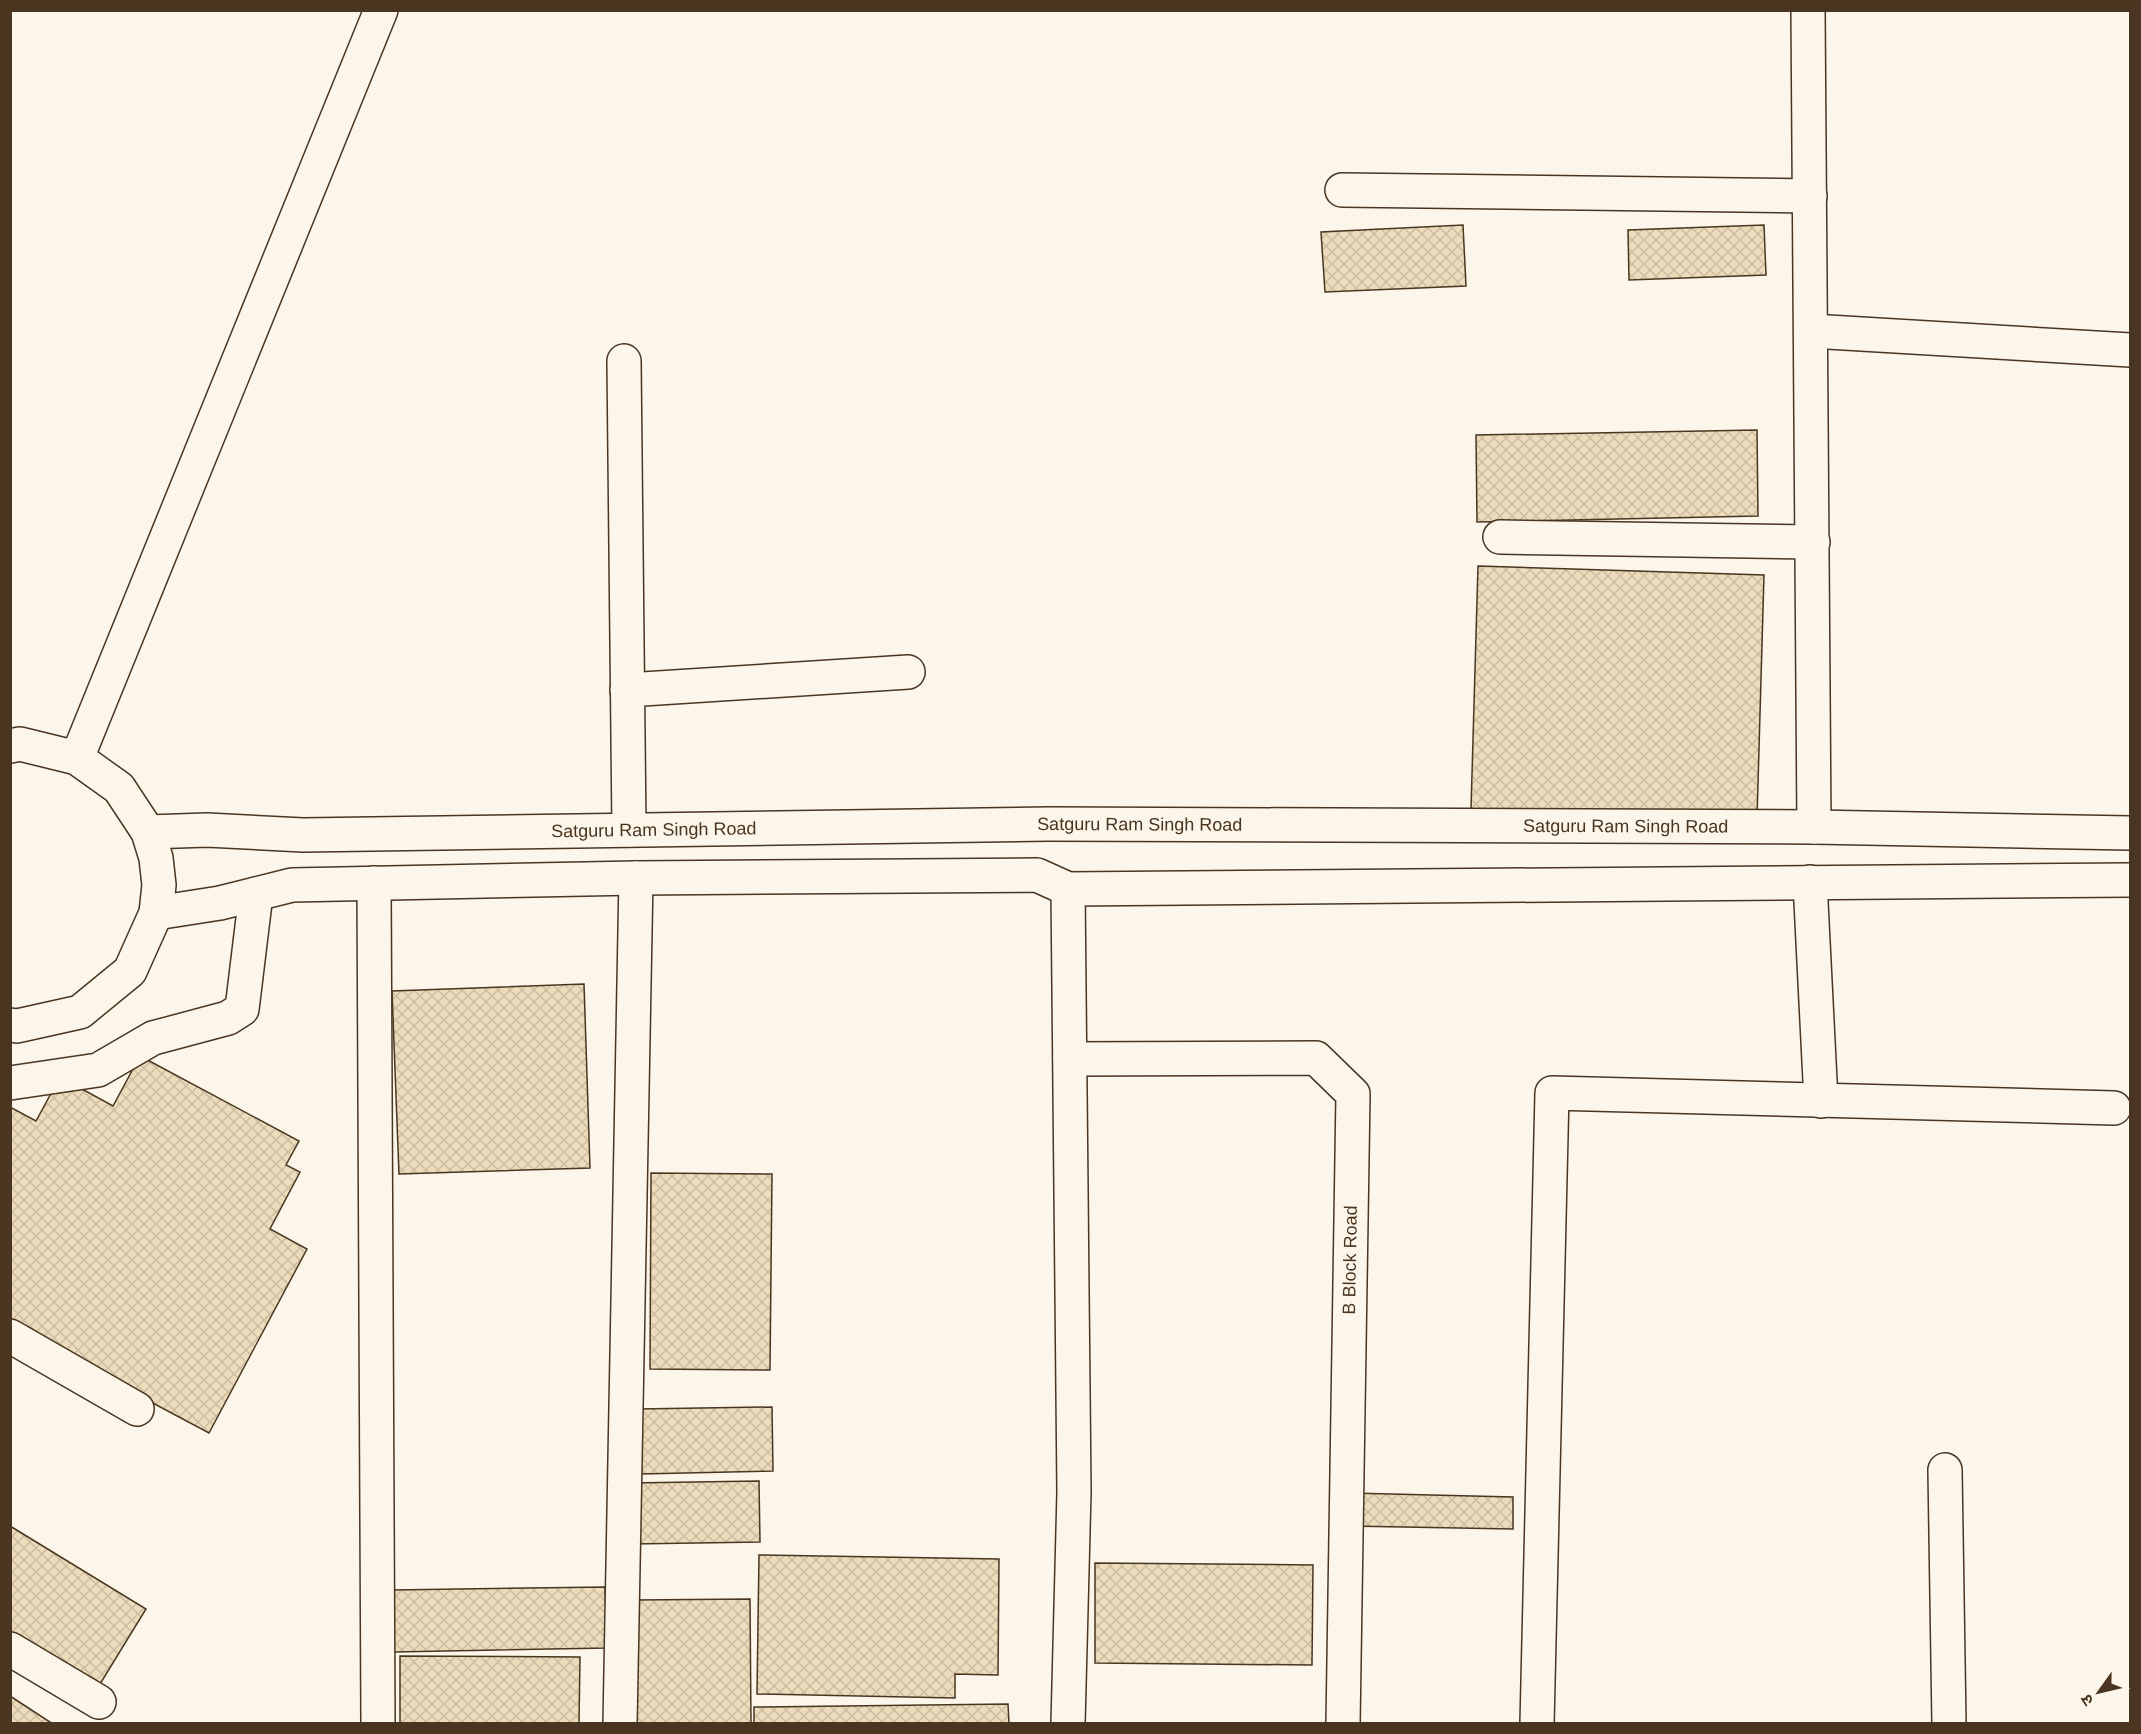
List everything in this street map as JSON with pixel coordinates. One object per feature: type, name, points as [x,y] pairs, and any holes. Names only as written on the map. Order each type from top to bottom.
[{"type":"street","points":[[77,758],[381,10]]},
{"type":"street","points":[[1809,10],[1814,826]]},
{"type":"street","points":[[1342,190],[1810,196]]},
{"type":"street","points":[[1811,331],[2130,350]]},
{"type":"street","points":[[624,361],[629,830]]},
{"type":"street","points":[[1500,537],[1813,542]]},
{"type":"street","points":[[627,690],[908,672]]},
{"type":"street","points":[[10,746],[20,744],[77,758],[119,788],[148,832],[156,858],[159,885],[156,913],[129,971],[80,1012],[16,1026],[10,1025]]},
{"type":"street","name":"Satguru Ram Singh Road","points":[[148,832],[207,830],[303,835],[1049,824],[1814,826],[2130,834]]},
{"type":"street","points":[[156,913],[220,903],[292,885],[636,878],[1037,875],[1068,889],[2130,880]]},
{"type":"street","points":[[620,1724],[636,878]]},
{"type":"street","points":[[1810,882],[1821,1101]]},
{"type":"street","points":[[374,884],[378,1724]]},
{"type":"street","points":[[1068,889],[1074,1492],[1068,1724]]},
{"type":"street","points":[[10,1083],[98,1070],[153,1038],[228,1018],[242,1009],[256,894]]},
{"type":"street","name":"B Block Road","points":[[1070,1059],[1316,1058],[1353,1094],[1343,1724]]},
{"type":"street","points":[[1537,1724],[1552,1093],[2114,1108]]},
{"type":"street","points":[[10,1336],[137,1409]]},
{"type":"street","points":[[1945,1470],[1949,1724]]},
{"type":"street","points":[[10,1649],[99,1702]]},
{"type":"building","points":[[1463,225],[1466,286],[1325,292],[1321,232]]},
{"type":"building","points":[[1764,225],[1766,275],[1629,280],[1628,230]]},
{"type":"building","points":[[1757,430],[1758,516],[1477,522],[1476,435]]},
{"type":"building","points":[[1478,566],[1764,575],[1757,818],[1471,809]]},
{"type":"building","points":[[584,984],[590,1168],[399,1174],[392,991]]},
{"type":"building","points":[[140,1056],[299,1141],[286,1165],[300,1172],[270,1229],[307,1249],[209,1433],[10,1327],[10,1107],[36,1121],[60,1077],[113,1106]]},
{"type":"building","points":[[651,1173],[772,1174],[770,1370],[650,1369]]},
{"type":"building","points":[[772,1407],[773,1471],[640,1474],[638,1409]]},
{"type":"building","points":[[759,1481],[760,1542],[631,1544],[630,1483]]},
{"type":"building","points":[[1349,1493],[1513,1497],[1513,1529],[1349,1526]]},
{"type":"building","points":[[10,1526],[146,1609],[97,1689],[10,1636]]},
{"type":"building","points":[[759,1555],[999,1559],[998,1675],[955,1674],[955,1698],[757,1694]]},
{"type":"building","points":[[1095,1563],[1313,1565],[1312,1665],[1095,1663]]},
{"type":"building","points":[[605,1587],[607,1648],[394,1652],[393,1590]]},
{"type":"building","points":[[750,1599],[751,1724],[634,1724],[633,1600]]},
{"type":"building","points":[[400,1656],[580,1657],[579,1724],[400,1724]]},
{"type":"building","points":[[10,1696],[53,1724],[10,1724]]},
{"type":"building","points":[[1008,1704],[1009,1724],[754,1724],[754,1707]]}]
